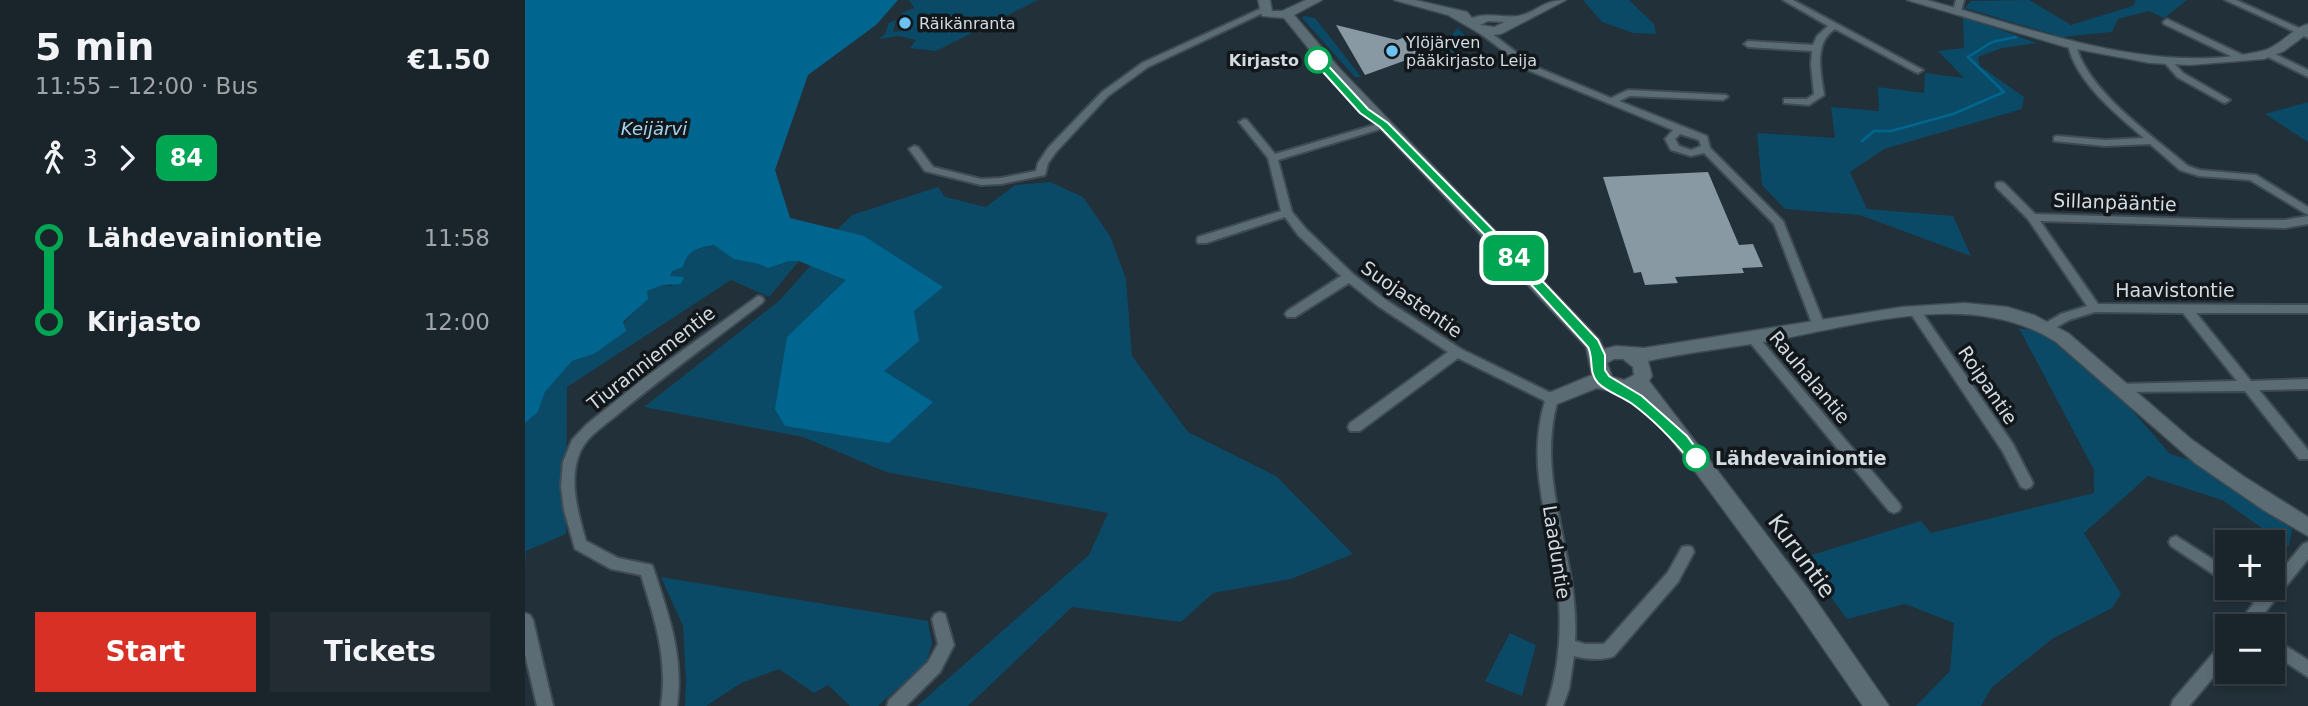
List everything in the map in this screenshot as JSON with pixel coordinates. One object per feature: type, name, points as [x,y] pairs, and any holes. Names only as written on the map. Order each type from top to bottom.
[{"type":"street","points":[[913,149],[929,169],[981,182],[1002,181],[1041,173],[1043,163],[1052,150],[1123,79],[1165,54],[1238,21],[1307,0]]},
{"type":"street","points":[[1276,9],[1316,0]]},
{"type":"street","points":[[1400,0],[1496,27],[1504,47],[1533,69],[1704,138],[1707,142],[1705,148]]},
{"type":"street","points":[[1477,20],[1474,27],[1496,27],[1523,18],[1560,0]]},
{"type":"street","points":[[1787,0],[1919,71]]},
{"type":"street","points":[[1913,0],[1959,5],[2105,53],[2168,62],[2210,62],[2269,54],[2286,46],[2306,31]]},
{"type":"street","points":[[2229,0],[2306,31]]},
{"type":"street","points":[[1276,9],[1350,97],[1384,125],[1524,268],[1593,344],[1600,376],[1613,385]]},
{"type":"street","points":[[2167,22],[2242,58]]},
{"type":"street","points":[[1787,102],[1809,102],[1819,95],[1814,48],[1827,29],[1835,25]]},
{"type":"street","points":[[1748,44],[1814,48]]},
{"type":"street","points":[[2072,44],[2074,55],[2103,98],[2184,168],[2199,173],[2252,177],[2308,212]]},
{"type":"street","points":[[2269,54],[2308,74]]},
{"type":"street","points":[[2168,62],[2180,75],[2225,100]]},
{"type":"street","points":[[1612,101],[1629,93],[1723,97]]},
{"type":"street","points":[[1646,116],[1673,135]]},
{"type":"street","name":"Suojastentie","points":[[1244,122],[1273,158],[1287,213],[1302,232],[1349,277],[1382,303],[1457,352],[1552,399]]},
{"type":"street","points":[[1273,158],[1384,125]]},
{"type":"street","points":[[1684,131],[1670,139],[1675,148],[1723,168]]},
{"type":"street","points":[[2057,139],[2105,143],[2151,141]]},
{"type":"street","points":[[1689,153],[1705,148]]},
{"type":"street","points":[[1705,148],[1779,223],[1819,326]]},
{"type":"street","points":[[2000,185],[2032,217]]},
{"type":"street","points":[[1202,240],[1287,213]]},
{"type":"street","name":"Sillanpääntie","points":[[2032,217],[2231,225],[2285,224],[2308,220]]},
{"type":"street","name":"Sillanpääntie","points":[[2032,217],[2095,308]]},
{"type":"street","points":[[1524,268],[1602,339],[1639,361],[1641,376]]},
{"type":"street","points":[[1291,314],[1349,277]]},
{"type":"street","name":"Tiuranniementie","points":[[669,706],[673,684],[671,646],[647,570],[616,564],[580,545],[570,511],[568,474],[573,451],[584,435],[635,392],[758,300]]},
{"type":"street","points":[[1552,399],[1557,390],[1609,353],[1644,355],[1915,311],[1956,307],[1982,309],[2030,320],[2046,328],[2204,461],[2308,527]]},
{"type":"street","points":[[2185,307],[2304,455]]},
{"type":"street","name":"Haavistontie","points":[[2046,328],[2064,317],[2095,308],[2308,309]]},
{"type":"street","name":"Roipantie","points":[[1915,311],[2008,449],[2026,483]]},
{"type":"street","name":"Rauhalantie","points":[[1751,336],[1894,507]]},
{"type":"street","points":[[1552,399],[1596,381],[1629,386],[1641,376],[1702,345]]},
{"type":"street","points":[[1355,428],[1457,352]]},
{"type":"street","name":"Kuruntie","points":[[1641,376],[1682,440],[1800,596],[1877,706]]},
{"type":"street","points":[[2121,389],[2308,384]]},
{"type":"street","name":"Kuruntie","points":[[1613,385],[1637,400],[1682,440]]},
{"type":"street","name":"Laaduntie","points":[[1552,399],[1544,418],[1542,461],[1563,567],[1569,647],[1557,705]]},
{"type":"street","points":[[2176,542],[2215,568]]},
{"type":"street","points":[[2255,614],[2308,548]]},
{"type":"street","points":[[1569,647],[1585,652],[1608,651],[1673,577],[1688,552]]},
{"type":"street","points":[[895,706],[934,667],[946,645],[940,618]]},
{"type":"street","points":[[525,621],[545,706]]},
{"type":"street","points":[[2285,653],[2308,669]]},
{"type":"street","points":[[2179,706],[2215,663]]},
{"type":"shaded area","points":[[909,0],[1038,0],[936,51],[910,48],[916,40],[899,36],[879,39],[885,34],[889,23],[896,20],[893,32],[911,30],[912,19],[901,13],[914,8]]},
{"type":"shaded area","points":[[1583,0],[1629,0],[1654,24],[1656,34],[1633,33],[1602,22]]},
{"type":"shaded area","points":[[2029,0],[2071,25],[2133,6],[2136,0],[2187,0],[2164,18],[2149,11],[2118,19],[2112,32],[2062,37],[1965,8],[1971,1]]},
{"type":"shaded area","points":[[1963,16],[2037,43],[2002,48],[1978,57],[1980,66],[2024,97],[2022,109],[1884,149],[1850,172],[1867,209],[1953,216],[1971,256],[1860,215],[1785,209],[1762,185],[1757,133],[1835,138],[1831,107],[1879,111],[1878,87],[1924,93],[1925,73],[1964,78],[1938,51],[1964,48]]},
{"type":"shaded area","points":[[1302,18],[1315,18],[1361,77],[1355,77]]},
{"type":"shaded area","points":[[1458,28],[1472,44],[1471,47],[1420,64],[1414,62],[1421,55],[1443,47],[1441,46]]},
{"type":"shaded area","points":[[2308,102],[2308,142],[2265,114]]},
{"type":"shaded area","points":[[1050,182],[1083,197],[1110,236],[1126,279],[1132,356],[1188,432],[1276,476],[1353,554],[1291,579],[1213,593],[1181,622],[1072,607],[968,706],[917,706],[1089,555],[1108,513],[886,472],[803,437],[644,407],[779,301],[810,266],[799,261],[769,297],[731,280],[567,387],[566,534],[526,551],[525,566],[525,423],[538,412],[545,392],[572,361],[594,354],[647,299],[647,291],[663,285],[672,286],[672,271],[693,250],[790,219],[837,230],[852,215],[938,187],[945,197],[986,207],[1015,185]]},
{"type":"shaded area","points":[[2019,328],[2043,333],[2131,409],[2170,454],[2194,461],[2292,529],[2289,547],[2285,544],[2285,530],[2265,530],[2222,500],[2148,476],[2084,533],[2121,594],[2112,608],[2052,639],[1992,687],[1981,706],[1916,706],[1950,671],[1954,623],[1905,604],[1847,619],[1802,558],[1921,521],[1931,533],[2094,493],[2094,470]]},
{"type":"shaded area","points":[[661,577],[928,621],[932,644],[926,663],[878,706],[850,706],[828,685],[814,693],[779,669],[741,683],[706,706],[685,706],[683,626]]},
{"type":"shaded area","points":[[1510,633],[1536,645],[1522,696],[1485,681]]},
{"type":"water","name":"Keijärvi","points":[[525,0],[898,0],[876,25],[808,75],[775,170],[790,218],[864,236],[943,287],[914,311],[919,341],[884,371],[933,402],[889,443],[785,426],[775,409],[787,337],[846,280],[799,261],[789,261],[768,268],[734,259],[714,245],[694,250],[687,256],[683,267],[672,271],[671,276],[684,277],[681,284],[663,285],[647,291],[648,299],[623,322],[626,331],[594,354],[572,361],[545,392],[538,412],[525,423]]},
{"type":"building","name":"Ylöjärven pääkirjasto Leija","points":[[1336,25],[1397,40],[1405,37],[1445,46],[1365,75]]},
{"type":"building","points":[[1708,172],[1739,245],[1753,244],[1763,267],[1742,268],[1744,273],[1675,277],[1678,283],[1645,285],[1641,272],[1634,273],[1603,177]]},
{"type":"waterway","points":[[1862,141],[1874,131],[1891,131],[1953,114],[2004,92],[1968,57],[1992,42],[2016,37]]},
{"type":"bus line","name":"84","points":[[1318,60],[1343,90],[1364,111],[1384,125],[1524,268],[1551,301],[1593,344],[1597,350],[1600,376],[1637,400],[1682,440],[1696,458]]},
{"type":"place","name":"Räikänranta","points":[[905,23]]},
{"type":"place","name":"Ylöjärven pääkirjasto Leija","points":[[1392,51]]},
{"type":"place","name":"Kirjasto","points":[[1318,60]]},
{"type":"place","name":"Lähdevainiontie","points":[[1696,458]]}]
